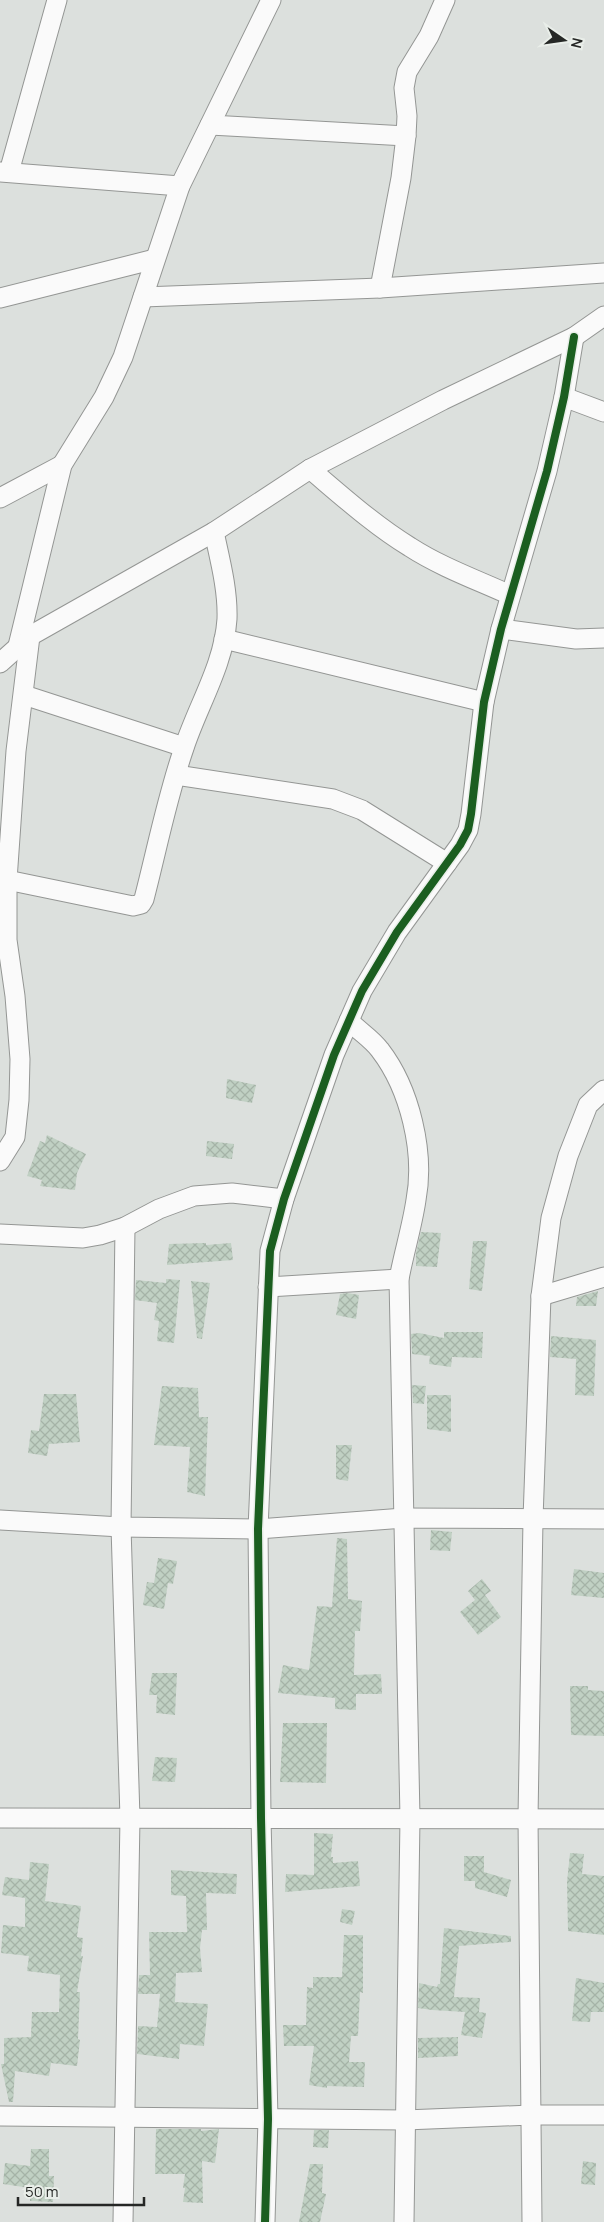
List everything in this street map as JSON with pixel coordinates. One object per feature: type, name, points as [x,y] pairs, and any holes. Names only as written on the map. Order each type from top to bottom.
[{"type":"street","points":[[57,0],[4,172],[180,186]]},
{"type":"street","points":[[0,1161],[14,1137],[19,1092],[19,1041],[7,940],[7,880],[16,750],[24,695],[24,641],[62,465],[70,448],[104,397],[123,357],[180,186],[271,0]]},
{"type":"street","points":[[380,288],[401,178],[407,116],[404,88],[406,72],[429,36],[445,0]]},
{"type":"street","points":[[210,125],[406,136]]},
{"type":"street","points":[[0,298],[155,259]]},
{"type":"street","points":[[143,297],[380,288],[604,273]]},
{"type":"street","points":[[0,664],[24,641],[214,532],[310,469],[443,400],[574,337],[604,316]]},
{"type":"street","points":[[265,2222],[268,2119],[261,1818],[258,1529],[270,1251],[284,1199],[334,1055],[362,991],[397,932],[447,863],[468,830],[472,814],[484,702],[501,629],[544,480],[564,397],[574,337]]},
{"type":"street","points":[[564,397],[604,412]]},
{"type":"street","points":[[0,498],[62,465]]},
{"type":"street","points":[[310,469],[363,514],[410,547],[448,568],[510,596]]},
{"type":"street","points":[[7,880],[133,906],[141,904],[144,899],[184,747],[204,700],[224,639],[227,617],[225,584],[214,532]]},
{"type":"street","points":[[501,629],[576,638],[604,638]]},
{"type":"street","points":[[224,639],[484,702]]},
{"type":"street","points":[[24,695],[184,747]]},
{"type":"street","points":[[176,776],[333,799],[362,810],[447,863]]},
{"type":"street","points":[[349,1022],[380,1049],[396,1075],[410,1112],[417,1144],[419,1169],[417,1198],[398,1279],[410,1818],[404,2222]]},
{"type":"street","points":[[532,2222],[528,1818],[533,1520],[541,1296],[551,1218],[568,1156],[588,1105],[604,1090]]},
{"type":"street","points":[[0,1234],[83,1238],[100,1235],[125,1226],[159,1209],[194,1196],[232,1193],[284,1199]]},
{"type":"street","points":[[123,2222],[130,1818],[121,1527],[125,1226]]},
{"type":"street","points":[[541,1296],[604,1278]]},
{"type":"street","points":[[268,1287],[398,1279]]},
{"type":"street","points":[[0,1520],[121,1527],[258,1529],[404,1518],[604,1519]]},
{"type":"street","points":[[0,1818],[604,1819]]},
{"type":"street","points":[[0,2116],[406,2120],[531,2115],[604,2115]]},
{"type":"building","points":[[227,1079],[256,1085],[252,1103],[226,1098]]},
{"type":"building","points":[[47,1135],[86,1154],[77,1173],[75,1190],[40,1186],[42,1180],[27,1176],[40,1141],[45,1143]]},
{"type":"building","points":[[207,1141],[234,1144],[232,1159],[206,1156]]},
{"type":"building","points":[[421,1232],[441,1233],[437,1267],[416,1266],[416,1253]]},
{"type":"building","points":[[473,1241],[487,1241],[482,1291],[469,1289]]},
{"type":"building","points":[[206,1243],[206,1245],[231,1243],[233,1260],[167,1265],[169,1244]]},
{"type":"building","points":[[166,1279],[180,1280],[174,1343],[157,1341],[159,1321],[154,1320],[157,1303],[135,1300],[136,1280],[166,1283]]},
{"type":"building","points":[[191,1281],[210,1283],[202,1339],[197,1338]]},
{"type":"building","points":[[598,1291],[596,1306],[576,1306],[577,1297]]},
{"type":"building","points":[[340,1294],[359,1295],[356,1319],[336,1315]]},
{"type":"building","points":[[444,1332],[483,1332],[482,1358],[452,1357],[451,1367],[429,1364],[430,1356],[412,1354],[411,1334],[419,1333],[444,1338]]},
{"type":"building","points":[[551,1336],[596,1340],[594,1396],[575,1395],[576,1359],[550,1357]]},
{"type":"building","points":[[412,1385],[426,1386],[424,1404],[413,1403]]},
{"type":"building","points":[[162,1386],[198,1388],[199,1417],[208,1417],[205,1496],[187,1492],[190,1447],[154,1445]]},
{"type":"building","points":[[44,1394],[76,1394],[80,1442],[49,1444],[47,1456],[28,1453],[31,1430],[39,1431]]},
{"type":"building","points":[[427,1395],[451,1395],[451,1432],[427,1429]]},
{"type":"building","points":[[336,1445],[352,1445],[348,1481],[336,1479]]},
{"type":"building","points":[[431,1530],[452,1532],[450,1551],[430,1550]]},
{"type":"building","points":[[337,1538],[347,1539],[348,1599],[362,1601],[360,1631],[355,1631],[354,1675],[381,1674],[382,1694],[356,1694],[356,1710],[335,1709],[335,1698],[278,1693],[283,1665],[309,1670],[317,1606],[332,1607]]},
{"type":"building","points":[[158,1558],[177,1561],[173,1584],[168,1583],[164,1609],[143,1605],[147,1582],[154,1583]]},
{"type":"building","points":[[574,1569],[604,1573],[604,1598],[571,1595]]},
{"type":"building","points":[[482,1579],[491,1591],[485,1595],[501,1617],[478,1635],[460,1612],[475,1600],[468,1591]]},
{"type":"building","points":[[152,1673],[177,1673],[175,1715],[156,1713],[157,1695],[149,1695]]},
{"type":"building","points":[[570,1686],[588,1686],[588,1690],[604,1691],[604,1736],[571,1735]]},
{"type":"building","points":[[283,1723],[327,1723],[326,1783],[280,1782]]},
{"type":"building","points":[[155,1757],[177,1758],[175,1782],[152,1781]]},
{"type":"building","points":[[314,1833],[333,1834],[331,1857],[333,1857],[333,1863],[358,1861],[360,1886],[285,1892],[286,1874],[314,1875]]},
{"type":"building","points":[[570,1853],[584,1854],[582,1874],[604,1876],[604,1935],[568,1931],[567,1882]]},
{"type":"building","points":[[464,1856],[484,1856],[484,1872],[511,1880],[507,1897],[475,1888],[475,1881],[464,1881]]},
{"type":"building","points":[[30,1862],[49,1864],[45,1901],[81,1906],[77,1937],[83,1938],[81,1956],[83,1956],[77,1992],[80,1992],[78,2039],[80,2040],[77,2066],[51,2063],[49,2076],[15,2071],[13,2102],[9,2102],[1,2064],[4,2064],[4,2038],[31,2037],[32,2012],[59,2012],[60,1975],[27,1971],[29,1956],[1,1953],[3,1925],[25,1927],[25,1898],[2,1895],[5,1877],[29,1880]]},
{"type":"building","points":[[171,1870],[237,1874],[236,1894],[206,1893],[207,1930],[202,1930],[200,1948],[202,1972],[176,1973],[175,2002],[208,2004],[204,2046],[180,2044],[179,2059],[137,2054],[138,2026],[157,2027],[160,1994],[138,1994],[139,1975],[150,1975],[149,1932],[187,1932],[186,1896],[171,1895]]},
{"type":"building","points":[[342,1909],[355,1911],[352,1925],[340,1922]]},
{"type":"building","points":[[444,1928],[511,1936],[511,1942],[459,1946],[454,1997],[480,1998],[479,2012],[486,2013],[482,2038],[461,2035],[465,2012],[418,2008],[419,1983],[437,1987],[440,1984]]},
{"type":"building","points":[[344,1935],[363,1935],[363,1993],[360,1992],[358,2036],[351,2036],[349,2062],[365,2062],[364,2087],[327,2086],[327,2088],[309,2085],[314,2046],[284,2046],[283,2025],[306,2025],[307,1987],[313,1988],[313,1977],[342,1977]]},
{"type":"building","points":[[576,1978],[604,1983],[604,2012],[591,2012],[590,2022],[572,2021]]},
{"type":"building","points":[[458,2037],[458,2056],[418,2058],[418,2038]]},
{"type":"building","points":[[156,2129],[201,2129],[201,2131],[219,2129],[215,2163],[202,2161],[203,2203],[183,2202],[185,2174],[155,2174]]},
{"type":"building","points":[[314,2130],[329,2130],[328,2148],[313,2147]]},
{"type":"building","points":[[31,2149],[49,2149],[49,2176],[54,2176],[53,2202],[30,2201],[30,2188],[3,2184],[5,2163],[30,2166]]},
{"type":"building","points":[[583,2161],[596,2163],[595,2185],[581,2184]]},
{"type":"building","points":[[310,2164],[323,2164],[322,2193],[326,2194],[320,2222],[299,2222]]},
{"type":"cycle path","points":[[265,2222],[268,2119],[261,1818],[258,1529],[270,1251],[284,1199],[334,1055],[362,991],[397,932],[460,845],[468,830],[484,702],[501,629],[547,471],[564,397],[574,337]]}]
